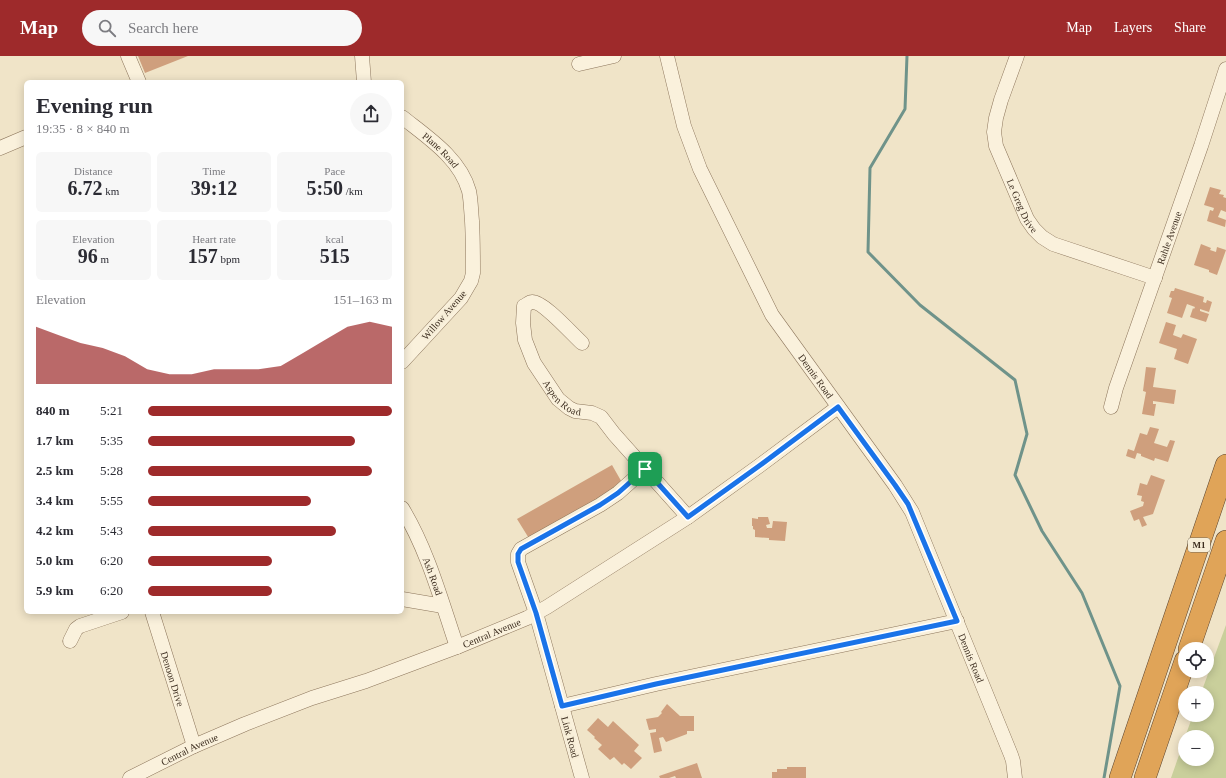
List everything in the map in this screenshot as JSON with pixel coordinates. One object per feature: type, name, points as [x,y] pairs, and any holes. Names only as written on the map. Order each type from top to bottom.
[{"type":"highway","name":"M1","points":[[1120,778],[1226,464]]},
{"type":"highway","name":"M1","points":[[1191,642],[1226,541]]},
{"type":"highway","points":[[1145,778],[1179,678]]},
{"type":"street","points":[[128,56],[137,80]]},
{"type":"street","points":[[362,56],[364,80]]},
{"type":"street","points":[[579,64],[614,56]]},
{"type":"street","name":"Dennis Road","points":[[667,56],[684,126],[692,149],[772,315],[908,504],[1011,755],[1015,778]]},
{"type":"street","name":"Le Greg Drive","points":[[1017,56],[1000,100],[995,123],[994,137],[1000,156],[1026,219],[1042,237],[1053,244],[1154,278]]},
{"type":"street","name":"Rahle Avenue","points":[[1111,407],[1116,388],[1201,146],[1226,69]]},
{"type":"street","name":"Plane Road","points":[[404,119],[452,160],[460,171],[469,191]]},
{"type":"street","points":[[0,148],[24,138]]},
{"type":"street","name":"Willow Avenue","points":[[404,360],[461,298],[471,281],[474,273],[469,191]]},
{"type":"street","name":"Aspen Road","points":[[582,343],[548,309],[532,302],[524,306],[523,324],[534,363],[558,399],[575,411],[592,413],[601,417],[614,434],[688,517]]},
{"type":"street","name":"Central Avenue","points":[[130,778],[194,746],[245,724],[312,698],[366,681],[457,647],[527,618],[688,517],[838,407]]},
{"type":"street","name":"Link Road","points":[[582,778],[536,613],[517,557],[521,549],[600,505],[618,493],[645,469]]},
{"type":"street","name":"Ash Road","points":[[404,511],[412,524],[422,548],[457,647]]},
{"type":"street","points":[[404,599],[443,606]]},
{"type":"street","points":[[70,640],[76,629],[80,626],[116,614]]},
{"type":"street","name":"Denoon Drive","points":[[153,614],[194,746]]},
{"type":"street","points":[[562,706],[656,684],[957,621]]},
{"type":"green space","points":[[1226,625],[1226,778],[1171,778],[1178,758],[1178,766],[1214,766],[1214,730],[1188,730],[1190,722],[1214,722],[1214,686],[1204,686],[1207,678],[1214,678],[1214,658]]},
{"type":"building","points":[[138,56],[188,56],[145,73]]},
{"type":"building","points":[[1210,187],[1221,190],[1219,194],[1224,195],[1223,197],[1226,198],[1226,212],[1221,210],[1218,217],[1226,220],[1225,227],[1207,221],[1210,210],[1213,211],[1214,208],[1204,205]]},
{"type":"building","points":[[1201,244],[1216,252],[1217,247],[1226,250],[1217,275],[1209,272],[1209,270],[1194,265]]},
{"type":"building","points":[[1175,288],[1204,297],[1203,302],[1206,303],[1207,300],[1212,302],[1209,312],[1200,309],[1200,311],[1209,314],[1206,322],[1190,317],[1193,308],[1194,309],[1195,307],[1187,304],[1182,318],[1167,313],[1172,298],[1169,297],[1171,291],[1174,291]]},
{"type":"building","points":[[1166,322],[1176,325],[1173,335],[1181,338],[1183,334],[1197,339],[1188,364],[1174,359],[1177,349],[1159,343]]},
{"type":"building","points":[[1146,367],[1156,368],[1153,387],[1176,390],[1174,404],[1153,401],[1153,404],[1156,404],[1154,416],[1142,414],[1146,392],[1143,391]]},
{"type":"building","points":[[1150,427],[1159,429],[1154,443],[1167,447],[1170,440],[1175,441],[1168,462],[1155,458],[1154,461],[1137,453],[1135,459],[1126,456],[1128,449],[1134,451],[1140,433],[1147,435]]},
{"type":"building","points":[[612,465],[624,486],[530,540],[517,519]]},
{"type":"building","points":[[1151,475],[1165,480],[1153,514],[1143,517],[1147,525],[1142,527],[1139,519],[1134,521],[1130,511],[1143,506],[1144,502],[1141,501],[1142,496],[1137,495],[1140,483],[1147,485]]},
{"type":"building","points":[[758,517],[768,517],[770,524],[766,525],[767,528],[772,528],[773,521],[787,522],[785,541],[755,537],[755,530],[752,526],[752,518],[758,519]]},
{"type":"building","points":[[667,704],[680,716],[694,716],[694,731],[687,731],[687,734],[666,742],[663,737],[659,738],[662,751],[654,753],[650,733],[656,732],[656,729],[649,730],[646,719],[658,717]]},
{"type":"building","points":[[598,718],[608,727],[613,721],[639,745],[634,751],[642,758],[631,769],[624,763],[622,765],[614,757],[610,760],[598,749],[602,745],[587,730]]},
{"type":"building","points":[[697,763],[702,778],[676,778],[675,776],[660,778],[659,776]]},
{"type":"building","points":[[787,767],[806,767],[806,778],[772,778],[772,772],[777,772],[777,769],[787,769]]},
{"type":"waterway","points":[[907,56],[905,109],[870,168],[868,252],[920,305],[1015,380],[1027,434],[1015,475],[1042,531],[1082,593],[1120,686],[1104,778]]},
{"type":"route","points":[[838,407],[908,504],[957,621],[757,664],[706,673],[562,706],[536,613],[518,562],[518,554],[521,549],[600,505],[618,493],[645,469],[688,517],[838,407]]}]
